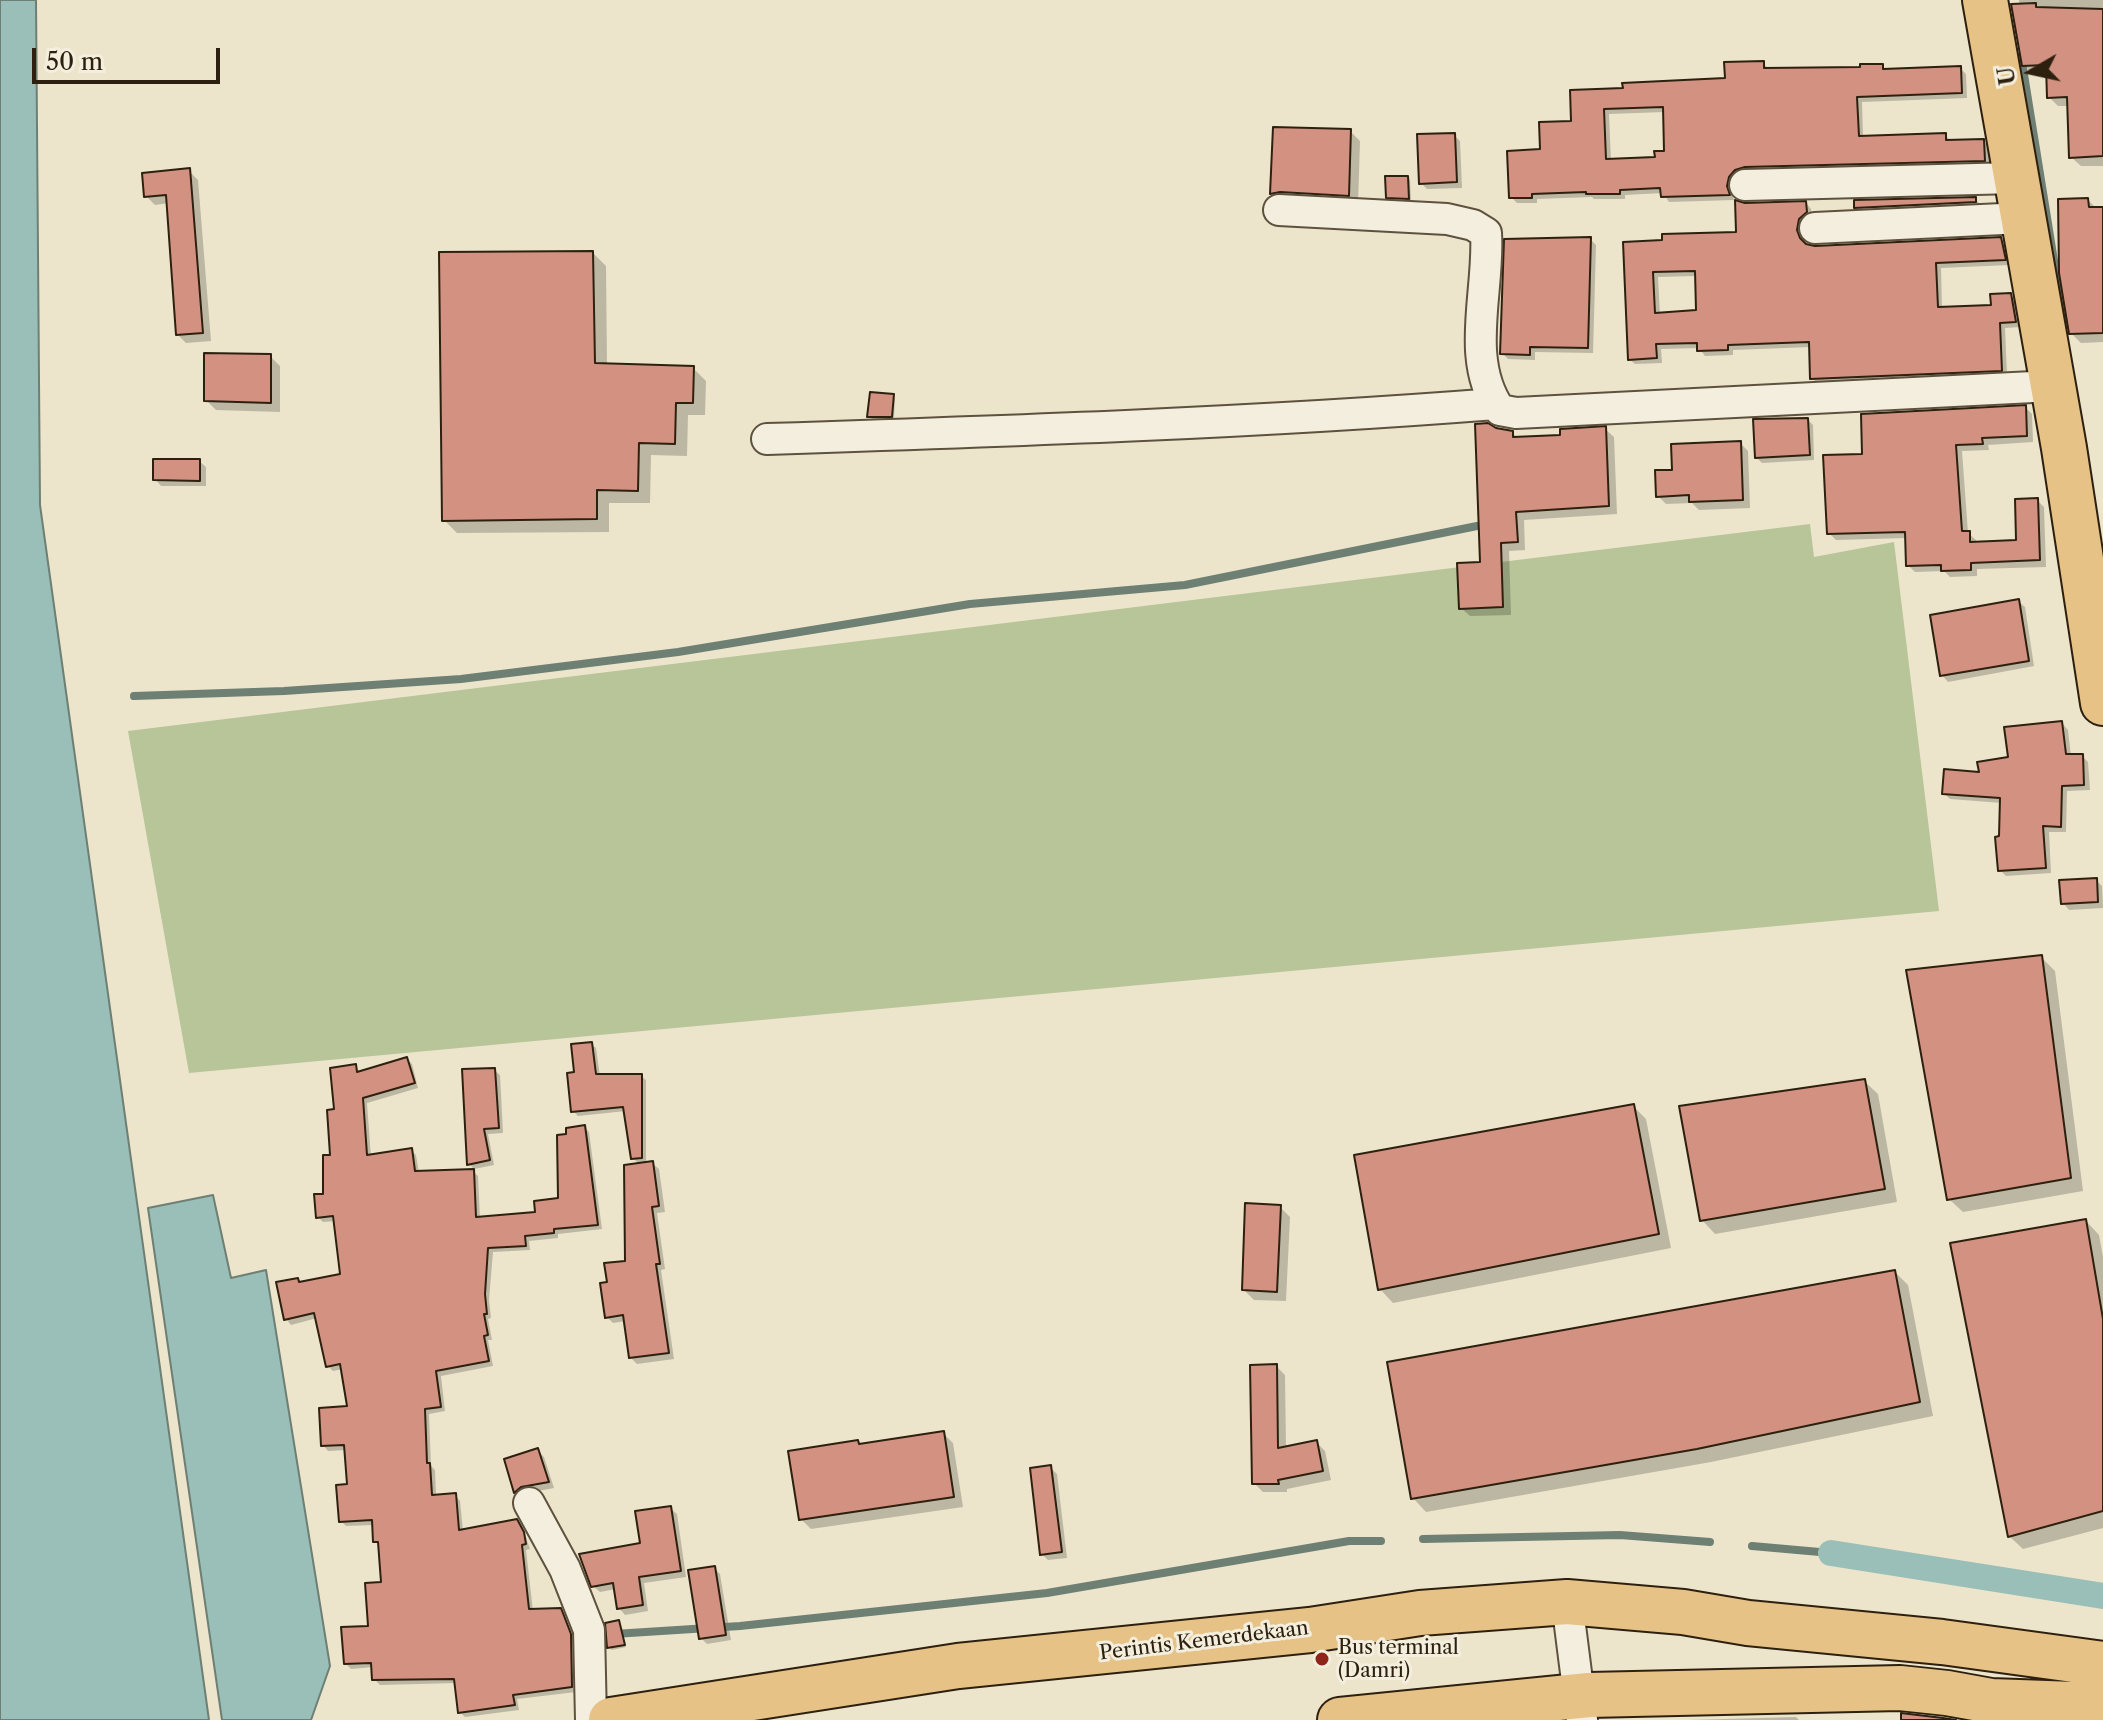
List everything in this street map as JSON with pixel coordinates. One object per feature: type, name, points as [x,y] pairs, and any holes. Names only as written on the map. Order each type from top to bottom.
[{"type":"main road","points":[[1985,0],[2053,386],[2103,703]]},
{"type":"main road","name":"Perintis Kemerdekaan","points":[[611,1720],[958,1666],[1310,1630],[1420,1613],[1567,1602],[1683,1612],[1748,1623],[1894,1637],[2103,1664]]},
{"type":"main road","points":[[1340,1720],[1900,1688],[1991,1701],[2103,1705]]},
{"type":"street","points":[[1745,185],[2019,198]]},
{"type":"street","points":[[1815,228],[2019,198]]},
{"type":"street","points":[[1279,210],[1447,219],[1473,225],[1486,233],[1480,321],[1488,389],[1500,410],[1516,413],[2053,386]]},
{"type":"street","points":[[767,439],[1130,427],[1347,416],[1495,404]]},
{"type":"street","points":[[529,1503],[565,1569],[589,1630],[591,1720]]},
{"type":"street","points":[[1567,1602],[1580,1708]]},
{"type":"green space","points":[[1810,524],[1814,557],[1894,542],[1939,911],[189,1073],[128,731]]},
{"type":"water","points":[[0,0],[36,0],[40,505],[209,1720],[0,1720]]},
{"type":"water","points":[[213,1195],[231,1278],[266,1270],[330,1666],[311,1720],[222,1720],[148,1208]]},
{"type":"building","points":[[2036,3],[2036,7],[2103,9],[2103,156],[2069,158],[2067,97],[2047,98],[2046,65],[2022,66],[2011,4]]},
{"type":"building","points":[[1764,61],[1764,68],[1860,67],[1860,64],[1883,64],[1883,69],[1961,66],[1962,93],[1857,97],[1859,136],[1946,133],[1946,140],[1984,139],[1985,161],[1745,167],[1735,170],[1729,177],[1727,186],[1730,195],[1661,197],[1660,188],[1620,190],[1620,194],[1586,192],[1509,198],[1507,151],[1540,149],[1539,122],[1571,121],[1570,90],[1623,88],[1622,83],[1725,78],[1724,62]],"holes":[[[1663,107],[1664,151],[1654,151],[1655,157],[1606,159],[1604,109]]]},
{"type":"building","points":[[1273,127],[1351,129],[1349,196],[1270,194]]},
{"type":"building","points":[[1455,133],[1457,182],[1419,184],[1417,134]]},
{"type":"building","points":[[190,168],[203,333],[176,335],[166,195],[144,197],[142,173]]},
{"type":"building","points":[[1385,176],[1408,176],[1409,199],[1386,198]]},
{"type":"building","points":[[1976,197],[1976,202],[1854,208],[1854,200]]},
{"type":"building","points":[[2088,198],[2089,207],[2103,207],[2103,333],[2069,334],[2059,273],[2058,199]]},
{"type":"building","points":[[1735,200],[1745,203],[1806,201],[1807,212],[1799,219],[1797,230],[1806,244],[1815,246],[2001,237],[2006,260],[1936,263],[1938,307],[1991,305],[1990,294],[2011,293],[2016,322],[2000,323],[2002,371],[1810,379],[1809,342],[1728,345],[1728,350],[1697,351],[1697,343],[1656,344],[1657,358],[1628,360],[1623,242],[1662,240],[1662,234],[1736,232]],"holes":[[[1695,271],[1696,310],[1655,313],[1653,272]]]},
{"type":"building","points":[[1591,237],[1588,348],[1530,347],[1530,355],[1500,354],[1504,239]]},
{"type":"building","points":[[593,251],[595,363],[694,366],[693,403],[676,403],[675,444],[639,443],[638,491],[597,490],[597,519],[442,521],[439,252]]},
{"type":"building","points":[[204,353],[271,354],[271,403],[204,401]]},
{"type":"building","points":[[870,392],[894,394],[892,417],[867,417]]},
{"type":"building","points":[[2026,405],[2027,436],[1982,438],[1983,444],[1956,445],[1962,531],[1970,531],[1970,542],[2016,540],[2015,499],[2038,498],[2040,560],[1971,563],[1971,570],[1941,571],[1941,565],[1906,566],[1905,532],[1827,534],[1823,455],[1862,454],[1861,414]]},
{"type":"building","points":[[1808,418],[1810,455],[1755,458],[1753,419]]},
{"type":"building","points":[[1488,423],[1513,431],[1513,437],[1560,435],[1560,429],[1606,426],[1609,506],[1516,512],[1518,542],[1501,543],[1503,607],[1459,609],[1457,563],[1480,562],[1475,424]]},
{"type":"building","points":[[1741,441],[1743,500],[1689,502],[1689,495],[1656,497],[1655,470],[1672,470],[1671,444]]},
{"type":"building","points":[[153,459],[200,459],[200,481],[153,480]]},
{"type":"building","points":[[2019,599],[2029,661],[1940,676],[1930,615]]},
{"type":"building","points":[[2062,721],[2066,754],[2083,754],[2084,785],[2062,786],[2061,827],[2043,826],[2046,868],[1998,871],[1995,837],[1999,836],[2000,798],[1942,794],[1944,769],[1979,772],[1977,762],[2008,757],[2004,727]]},
{"type":"building","points":[[2097,878],[2098,902],[2061,904],[2059,880]]},
{"type":"building","points":[[2042,955],[2071,1178],[1947,1200],[1906,970]]},
{"type":"building","points":[[592,1042],[596,1074],[642,1074],[642,1158],[631,1159],[623,1107],[571,1112],[567,1073],[574,1072],[571,1044]]},
{"type":"building","points":[[407,1057],[415,1083],[363,1098],[367,1155],[412,1148],[415,1171],[474,1169],[476,1217],[535,1212],[534,1201],[558,1198],[557,1135],[566,1134],[566,1128],[585,1125],[598,1225],[554,1229],[554,1233],[525,1236],[526,1246],[488,1248],[487,1314],[484,1314],[488,1335],[484,1336],[489,1361],[436,1371],[441,1407],[425,1409],[432,1495],[456,1493],[459,1530],[517,1519],[526,1544],[522,1545],[529,1609],[561,1608],[571,1634],[572,1687],[513,1695],[515,1705],[458,1713],[454,1679],[372,1680],[371,1663],[344,1664],[341,1627],[368,1626],[365,1583],[381,1582],[378,1542],[373,1542],[372,1520],[339,1522],[336,1485],[347,1484],[344,1445],[321,1446],[319,1408],[347,1406],[340,1364],[326,1367],[314,1313],[284,1320],[276,1282],[298,1278],[299,1282],[340,1274],[333,1216],[316,1218],[314,1194],[323,1194],[323,1155],[330,1155],[327,1110],[334,1109],[330,1068],[356,1064],[357,1072]]},
{"type":"building","points":[[495,1068],[499,1128],[484,1129],[490,1160],[467,1165],[462,1069]]},
{"type":"building","points":[[1865,1079],[1885,1189],[1700,1221],[1679,1106]]},
{"type":"building","points":[[1634,1104],[1659,1234],[1378,1290],[1354,1155]]},
{"type":"building","points":[[653,1161],[659,1206],[652,1207],[660,1264],[656,1264],[669,1353],[629,1358],[623,1315],[605,1318],[600,1283],[607,1282],[604,1263],[625,1261],[624,1165]]},
{"type":"building","points":[[1245,1203],[1281,1205],[1277,1292],[1242,1290]]},
{"type":"building","points":[[2086,1219],[2103,1319],[2103,1511],[2008,1537],[1950,1243]]},
{"type":"building","points":[[1895,1270],[1920,1402],[1697,1449],[1411,1499],[1387,1362]]},
{"type":"building","points":[[1277,1364],[1278,1448],[1317,1440],[1323,1471],[1278,1480],[1279,1484],[1252,1484],[1250,1365]]},
{"type":"building","points":[[944,1431],[954,1497],[799,1520],[788,1451]]},
{"type":"building","points":[[538,1448],[549,1482],[521,1487],[514,1493],[504,1459]]},
{"type":"building","points":[[1051,1465],[1062,1552],[1040,1555],[1030,1468]]},
{"type":"building","points":[[671,1506],[681,1571],[639,1577],[643,1605],[617,1609],[613,1583],[591,1587],[579,1554],[640,1543],[635,1511]]},
{"type":"building","points":[[715,1566],[726,1635],[699,1639],[688,1570]]},
{"type":"building","points":[[619,1620],[625,1645],[607,1648],[605,1623]]},
{"type":"building","points":[[1901,1713],[1943,1718],[1956,1720],[1901,1720]]},
{"type":"waterway","points":[[2021,56],[2064,323]]},
{"type":"waterway","points":[[134,696],[284,691],[461,679],[678,652],[970,604],[1185,585],[1477,526]]},
{"type":"waterway","points":[[1423,1539],[1620,1535],[1710,1542]]},
{"type":"waterway","points":[[614,1634],[740,1626],[1047,1593],[1349,1541],[1381,1541]]},
{"type":"waterway","points":[[1752,1546],[1831,1553]]},
{"type":"waterway","points":[[1831,1553],[2103,1596]]},
{"type":"place","name":"Bus terminal (Damri)","points":[[1322,1659]]}]
